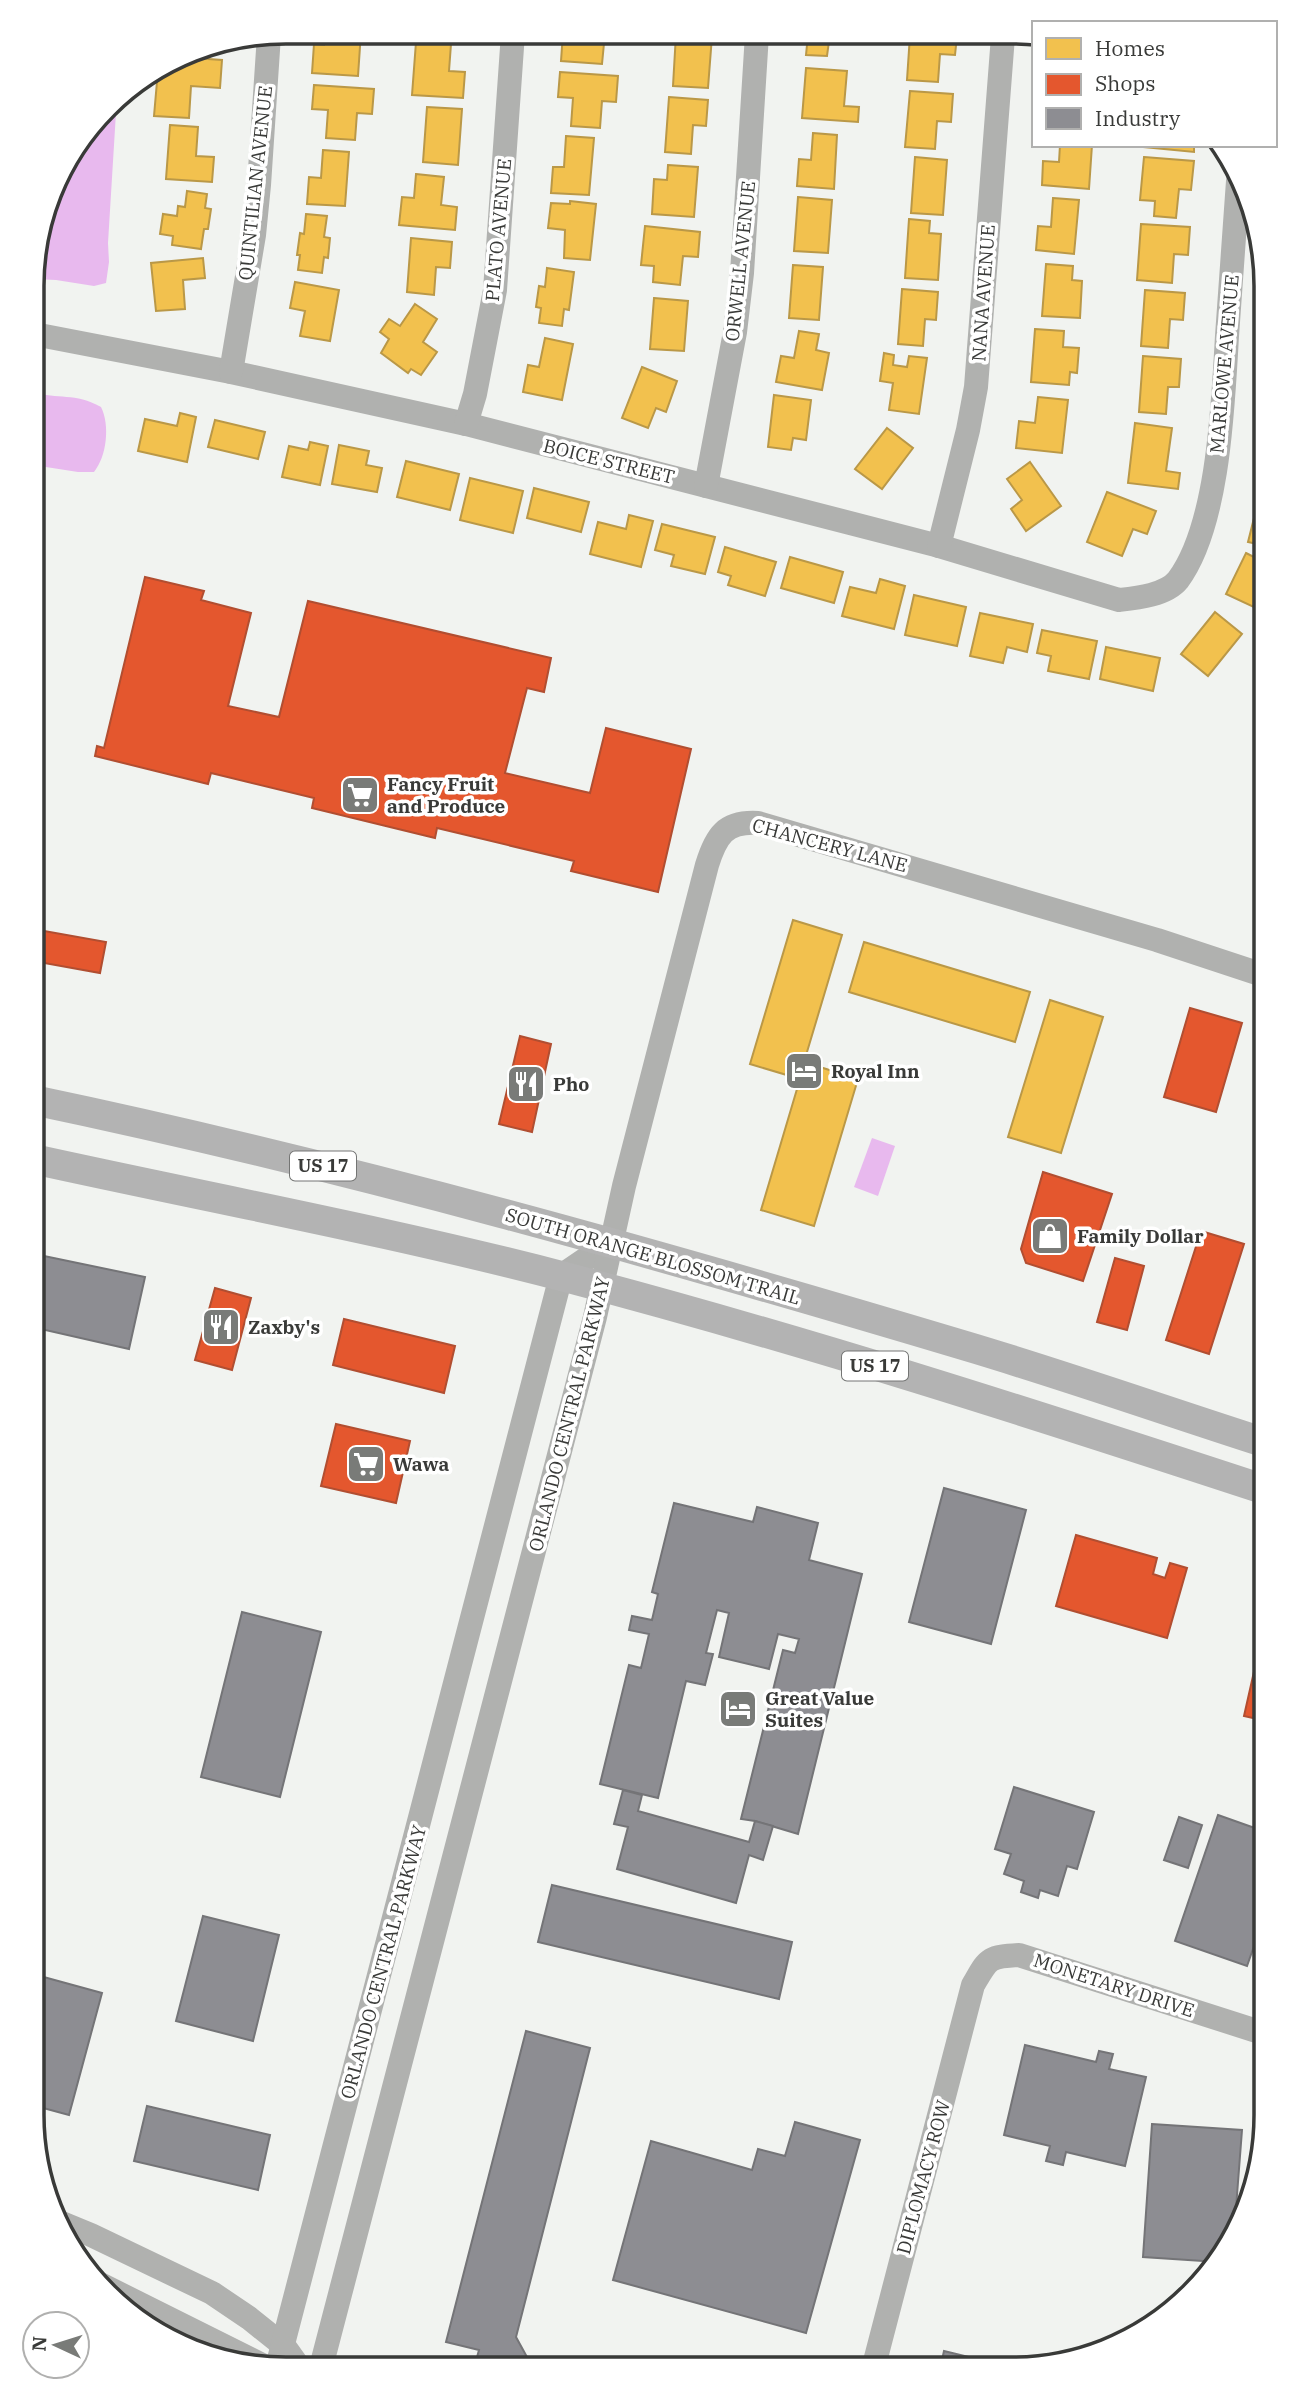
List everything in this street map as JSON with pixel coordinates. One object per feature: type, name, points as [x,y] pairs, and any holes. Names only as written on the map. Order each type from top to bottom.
[{"type":"main road","name":"SOUTH ORANGE BLOSSOM TRAIL","points":[[44,1102],[264,1150],[611,1242],[968,1347],[1254,1439]]},
{"type":"main road","name":"US 17","points":[[44,1161],[314,1218],[602,1287],[807,1345],[1254,1486]]},
{"type":"street","name":"PLATO AVENUE","points":[[466,424],[475,394],[495,290],[512,44]]},
{"type":"street","name":"ORWELL AVENUE","points":[[706,486],[735,332],[742,273],[756,44]]},
{"type":"street","name":"NANA AVENUE","points":[[939,546],[976,387],[1002,44]]},
{"type":"street","name":"QUINTILIAN AVENUE","points":[[231,372],[258,197],[268,45]]},
{"type":"street","name":"MARLOWE AVENUE","points":[[1177,582],[1199,537],[1221,432],[1237,198]]},
{"type":"street","name":"BOICE STREET","points":[[44,336],[231,372],[466,424],[939,546],[1119,600],[1149,597],[1177,582]]},
{"type":"street","name":"CHANCERY LANE","points":[[611,1242],[707,865],[713,846],[722,833],[733,825],[744,822],[770,827],[1117,928],[1254,972]]},
{"type":"street","name":"ORLANDO CENTRAL PARKWAY","points":[[280,2357],[561,1276],[611,1242]]},
{"type":"street","name":"ORLANDO CENTRAL PARKWAY","points":[[324,2357],[602,1287],[611,1242]]},
{"type":"street","name":"MONETARY DRIVE","points":[[974,1985],[987,1962],[996,1956],[1020,1955],[1254,2030]]},
{"type":"street","name":"DIPLOMACY ROW","points":[[876,2357],[974,1985]]},
{"type":"street","points":[[72,2227],[212,2293],[249,2318],[280,2357]]},
{"type":"street","points":[[129,2298],[233,2351]]},
{"type":"shaded area","points":[[116,114],[106,283],[94,286],[44,279],[46,254],[62,193],[85,151]]},
{"type":"shaded area","points":[[44,394],[83,399],[101,407],[106,422],[102,458],[94,472],[44,467]]},
{"type":"shaded area","points":[[872,1138],[895,1146],[878,1196],[854,1187]]},
{"type":"building: Homes","points":[[314,44],[360,44],[358,76],[312,73]]},
{"type":"building: Homes","points":[[416,44],[451,44],[449,71],[465,72],[463,98],[412,95]]},
{"type":"building: Homes","points":[[562,44],[604,44],[602,64],[561,61]]},
{"type":"building: Homes","points":[[675,44],[711,44],[708,88],[673,86]]},
{"type":"building: Homes","points":[[807,44],[829,44],[827,56],[806,55]]},
{"type":"building: Homes","points":[[909,44],[956,44],[955,55],[940,54],[938,82],[907,80]]},
{"type":"building: Homes","points":[[204,59],[222,60],[220,88],[191,86],[189,118],[154,116],[157,81]]},
{"type":"building: Homes","points":[[806,68],[847,71],[844,106],[859,107],[858,122],[802,118]]},
{"type":"building: Homes","points":[[560,72],[618,76],[616,102],[602,101],[600,128],[571,126],[573,98],[558,97]]},
{"type":"building: Homes","points":[[314,85],[374,89],[372,114],[357,113],[355,140],[326,138],[328,110],[312,109]]},
{"type":"building: Homes","points":[[910,91],[953,94],[951,122],[937,121],[935,149],[905,147]]},
{"type":"building: Homes","points":[[669,97],[708,100],[706,126],[693,125],[691,154],[665,152]]},
{"type":"building: Homes","points":[[427,107],[462,109],[458,165],[423,162]]},
{"type":"building: Homes","points":[[170,125],[198,127],[196,156],[214,157],[212,182],[166,179]]},
{"type":"building: Homes","points":[[813,133],[837,135],[834,189],[797,186],[799,159],[811,160]]},
{"type":"building: Homes","points":[[566,136],[594,138],[589,195],[551,193],[553,167],[564,167]]},
{"type":"building: Homes","points":[[1060,147],[1092,147],[1089,189],[1042,185],[1043,161],[1059,162]]},
{"type":"building: Homes","points":[[1144,147],[1194,147],[1194,152]]},
{"type":"building: Homes","points":[[323,150],[349,152],[345,206],[307,204],[309,177],[321,178]]},
{"type":"building: Homes","points":[[915,157],[947,160],[943,215],[911,213]]},
{"type":"building: Homes","points":[[1144,157],[1194,161],[1191,190],[1179,189],[1176,218],[1154,216],[1155,201],[1140,200]]},
{"type":"building: Homes","points":[[668,165],[698,167],[694,217],[652,214],[654,179],[667,180]]},
{"type":"building: Homes","points":[[416,174],[444,177],[441,205],[457,207],[455,230],[399,225],[402,197],[414,198]]},
{"type":"building: Homes","points":[[187,191],[207,194],[205,208],[211,209],[201,249],[172,245],[173,236],[160,234],[163,214],[177,216],[178,206],[185,207]]},
{"type":"building: Homes","points":[[798,197],[832,200],[828,253],[794,251]]},
{"type":"building: Homes","points":[[1053,198],[1079,200],[1074,254],[1036,250],[1038,226],[1051,227]]},
{"type":"building: Homes","points":[[570,201],[596,204],[590,260],[564,258],[565,230],[548,228],[551,203],[570,204]]},
{"type":"building: Homes","points":[[306,214],[327,216],[324,237],[330,238],[328,258],[324,257],[322,273],[298,270],[300,233],[304,234]]},
{"type":"building: Homes","points":[[909,219],[930,221],[929,233],[941,234],[938,280],[905,278]]},
{"type":"building: Homes","points":[[1141,224],[1190,227],[1188,255],[1174,254],[1172,283],[1137,280]]},
{"type":"building: Homes","points":[[645,226],[700,232],[698,257],[683,256],[680,285],[653,282],[654,266],[641,265]]},
{"type":"building: Homes","points":[[411,238],[452,242],[450,268],[436,267],[434,295],[407,292]]},
{"type":"building: Homes","points":[[203,258],[205,278],[183,280],[185,309],[156,311],[151,263]]},
{"type":"building: Homes","points":[[1046,264],[1073,266],[1072,280],[1082,281],[1080,318],[1042,316]]},
{"type":"building: Homes","points":[[793,265],[823,267],[819,320],[789,318]]},
{"type":"building: Homes","points":[[547,268],[574,272],[569,310],[564,309],[562,326],[539,323],[541,308],[536,307],[539,286],[545,287]]},
{"type":"building: Homes","points":[[295,282],[339,290],[330,341],[300,336],[305,311],[290,308]]},
{"type":"building: Homes","points":[[902,289],[938,292],[936,320],[925,319],[923,346],[898,344]]},
{"type":"building: Homes","points":[[1145,290],[1185,293],[1183,320],[1170,319],[1168,348],[1141,346]]},
{"type":"building: Homes","points":[[654,298],[688,301],[684,351],[650,349]]},
{"type":"building: Homes","points":[[415,304],[437,319],[423,342],[437,352],[421,375],[411,369],[408,373],[381,353],[389,339],[380,332],[389,319],[400,326]]},
{"type":"building: Homes","points":[[1035,329],[1064,331],[1063,347],[1079,348],[1077,373],[1070,372],[1069,385],[1031,382]]},
{"type":"building: Homes","points":[[799,331],[819,334],[816,350],[829,353],[822,390],[776,382],[781,356],[794,358]]},
{"type":"building: Homes","points":[[545,338],[573,344],[562,400],[523,392],[528,365],[539,367]]},
{"type":"building: Homes","points":[[884,353],[894,355],[893,365],[907,367],[909,356],[927,358],[919,414],[889,410],[893,383],[880,381]]},
{"type":"building: Homes","points":[[1143,356],[1181,359],[1179,387],[1168,387],[1166,414],[1139,412]]},
{"type":"building: Homes","points":[[642,367],[677,381],[666,412],[656,408],[648,428],[622,418]]},
{"type":"building: Homes","points":[[774,395],[811,400],[806,440],[793,438],[791,450],[768,447]]},
{"type":"building: Homes","points":[[1038,397],[1068,400],[1062,453],[1016,448],[1019,421],[1035,423]]},
{"type":"building: Homes","points":[[180,413],[196,417],[187,462],[138,451],[145,419],[177,426]]},
{"type":"building: Homes","points":[[215,420],[265,432],[258,459],[208,447]]},
{"type":"building: Homes","points":[[1135,423],[1172,428],[1166,471],[1180,473],[1178,489],[1128,483]]},
{"type":"building: Homes","points":[[887,428],[913,448],[882,489],[855,469]]},
{"type":"building: Homes","points":[[310,442],[328,446],[320,485],[282,477],[289,446],[308,450]]},
{"type":"building: Homes","points":[[339,445],[369,451],[366,465],[382,468],[377,492],[332,484]]},
{"type":"building: Homes","points":[[406,461],[459,474],[450,510],[397,497]]},
{"type":"building: Homes","points":[[1030,462],[1061,506],[1026,531],[1011,509],[1022,500],[1007,479]]},
{"type":"building: Homes","points":[[470,478],[523,491],[513,533],[460,520]]},
{"type":"building: Homes","points":[[534,488],[589,502],[581,532],[527,518]]},
{"type":"building: Homes","points":[[1107,492],[1156,511],[1147,534],[1133,529],[1122,556],[1087,542]]},
{"type":"building: Homes","points":[[629,515],[653,521],[641,567],[590,554],[598,522],[626,529]]},
{"type":"building: Homes","points":[[1254,518],[1254,543],[1248,542]]},
{"type":"building: Homes","points":[[662,524],[715,537],[705,574],[671,566],[674,555],[655,550]]},
{"type":"building: Homes","points":[[725,547],[776,562],[765,596],[728,585],[731,576],[718,572]]},
{"type":"building: Homes","points":[[1246,553],[1254,557],[1254,607],[1226,594]]},
{"type":"building: Homes","points":[[790,557],[843,572],[834,603],[781,588]]},
{"type":"building: Homes","points":[[880,579],[905,586],[894,629],[842,616],[850,587],[876,593]]},
{"type":"building: Homes","points":[[914,595],[966,607],[957,646],[905,635]]},
{"type":"building: Homes","points":[[1215,612],[1242,634],[1208,676],[1181,654]]},
{"type":"building: Homes","points":[[980,613],[1033,624],[1027,652],[1007,647],[1003,663],[970,656]]},
{"type":"building: Homes","points":[[1042,630],[1097,641],[1089,679],[1048,671],[1051,656],[1037,653]]},
{"type":"building: Homes","points":[[1106,647],[1160,658],[1153,691],[1100,679]]},
{"type":"building: Homes","name":"Royal Inn","points":[[793,920],[842,935],[804,1062],[858,1079],[814,1226],[761,1210],[800,1079],[750,1064]]},
{"type":"building: Homes","name":"Royal Inn","points":[[864,942],[1030,992],[1015,1042],[849,992]]},
{"type":"building: Homes","points":[[1050,1000],[1103,1017],[1061,1153],[1008,1137]]},
{"type":"building: Shops","points":[[145,577],[204,591],[201,600],[251,613],[228,706],[279,717],[308,601],[551,658],[544,692],[527,688],[505,773],[590,793],[606,728],[691,749],[658,892],[571,871],[574,861],[437,828],[435,838],[312,808],[314,798],[211,773],[208,784],[95,756],[97,746],[104,748]]},
{"type":"building: Shops","points":[[44,931],[106,942],[100,973],[44,963]]},
{"type":"building: Shops","points":[[1190,1008],[1242,1023],[1216,1112],[1164,1097]]},
{"type":"building: Shops","name":"Pho","points":[[520,1036],[551,1044],[532,1132],[499,1124]]},
{"type":"building: Shops","points":[[1043,1172],[1112,1194],[1083,1281],[1026,1263],[1021,1249]]},
{"type":"building: Shops","points":[[1201,1231],[1244,1244],[1209,1354],[1166,1340]]},
{"type":"building: Shops","points":[[1115,1258],[1144,1266],[1127,1330],[1097,1322]]},
{"type":"building: Shops","points":[[215,1288],[251,1298],[232,1370],[195,1360]]},
{"type":"building: Shops","points":[[344,1319],[455,1346],[444,1393],[333,1365]]},
{"type":"building: Shops","points":[[336,1424],[410,1441],[396,1503],[321,1486]]},
{"type":"building: Shops","points":[[1076,1535],[1157,1558],[1153,1574],[1165,1578],[1170,1563],[1187,1568],[1167,1638],[1056,1606]]},
{"type":"building: Shops","points":[[1254,1672],[1254,1718],[1244,1716]]},
{"type":"building: Industry","points":[[44,1256],[145,1277],[129,1349],[44,1330]]},
{"type":"building: Industry","points":[[944,1488],[1026,1510],[991,1644],[909,1622]]},
{"type":"building: Industry","points":[[674,1503],[753,1522],[757,1507],[818,1523],[809,1560],[862,1574],[798,1834],[741,1819],[783,1650],[795,1653],[799,1639],[778,1634],[769,1669],[719,1657],[729,1613],[717,1610],[706,1653],[713,1654],[705,1685],[686,1681],[658,1798],[600,1784],[629,1665],[641,1668],[649,1634],[629,1630],[632,1616],[652,1620],[658,1594],[652,1592]]},
{"type":"building: Industry","points":[[242,1612],[321,1632],[280,1797],[201,1777]]},
{"type":"building: Industry","points":[[1014,1787],[1094,1812],[1077,1869],[1067,1866],[1058,1896],[1040,1890],[1038,1898],[1021,1892],[1024,1881],[1004,1874],[1011,1854],[995,1849]]},
{"type":"building: Industry","points":[[623,1790],[642,1795],[638,1811],[749,1842],[755,1821],[773,1826],[763,1860],[749,1855],[736,1903],[617,1869],[628,1827],[614,1824]]},
{"type":"building: Industry","points":[[1218,1815],[1254,1828],[1254,1946],[1247,1966],[1175,1941]]},
{"type":"building: Industry","points":[[1179,1817],[1202,1825],[1188,1868],[1164,1860]]},
{"type":"building: Industry","points":[[552,1885],[792,1942],[779,1999],[538,1942]]},
{"type":"building: Industry","points":[[203,1916],[279,1935],[253,2041],[176,2021]]},
{"type":"building: Industry","points":[[44,1977],[102,1993],[69,2115],[44,2108]]},
{"type":"building: Industry","points":[[526,2031],[590,2048],[516,2337],[527,2357],[477,2357],[479,2350],[446,2342]]},
{"type":"building: Industry","points":[[1025,2045],[1096,2062],[1099,2051],[1113,2054],[1109,2069],[1146,2077],[1125,2166],[1066,2152],[1063,2165],[1046,2161],[1050,2146],[1004,2135]]},
{"type":"building: Industry","points":[[147,2106],[270,2135],[258,2190],[134,2161]]},
{"type":"building: Industry","points":[[795,2122],[860,2140],[806,2333],[613,2280],[651,2141],[752,2170],[758,2149],[785,2156]]},
{"type":"building: Industry","points":[[1152,2124],[1242,2130],[1236,2204],[1222,2236],[1205,2261],[1143,2257]]},
{"type":"building: Industry","points":[[944,2351],[969,2357],[943,2357]]},
{"type":"place","name":"Fancy Fruit and Produce","points":[[360,795]]},
{"type":"place","name":"Royal Inn","points":[[804,1071]]},
{"type":"place","name":"Pho","points":[[526,1084]]},
{"type":"place","name":"Family Dollar","points":[[1050,1236]]},
{"type":"place","name":"Zaxby's","points":[[221,1327]]},
{"type":"place","name":"Wawa","points":[[366,1464]]},
{"type":"place","name":"Great Value Suites","points":[[738,1709]]}]
